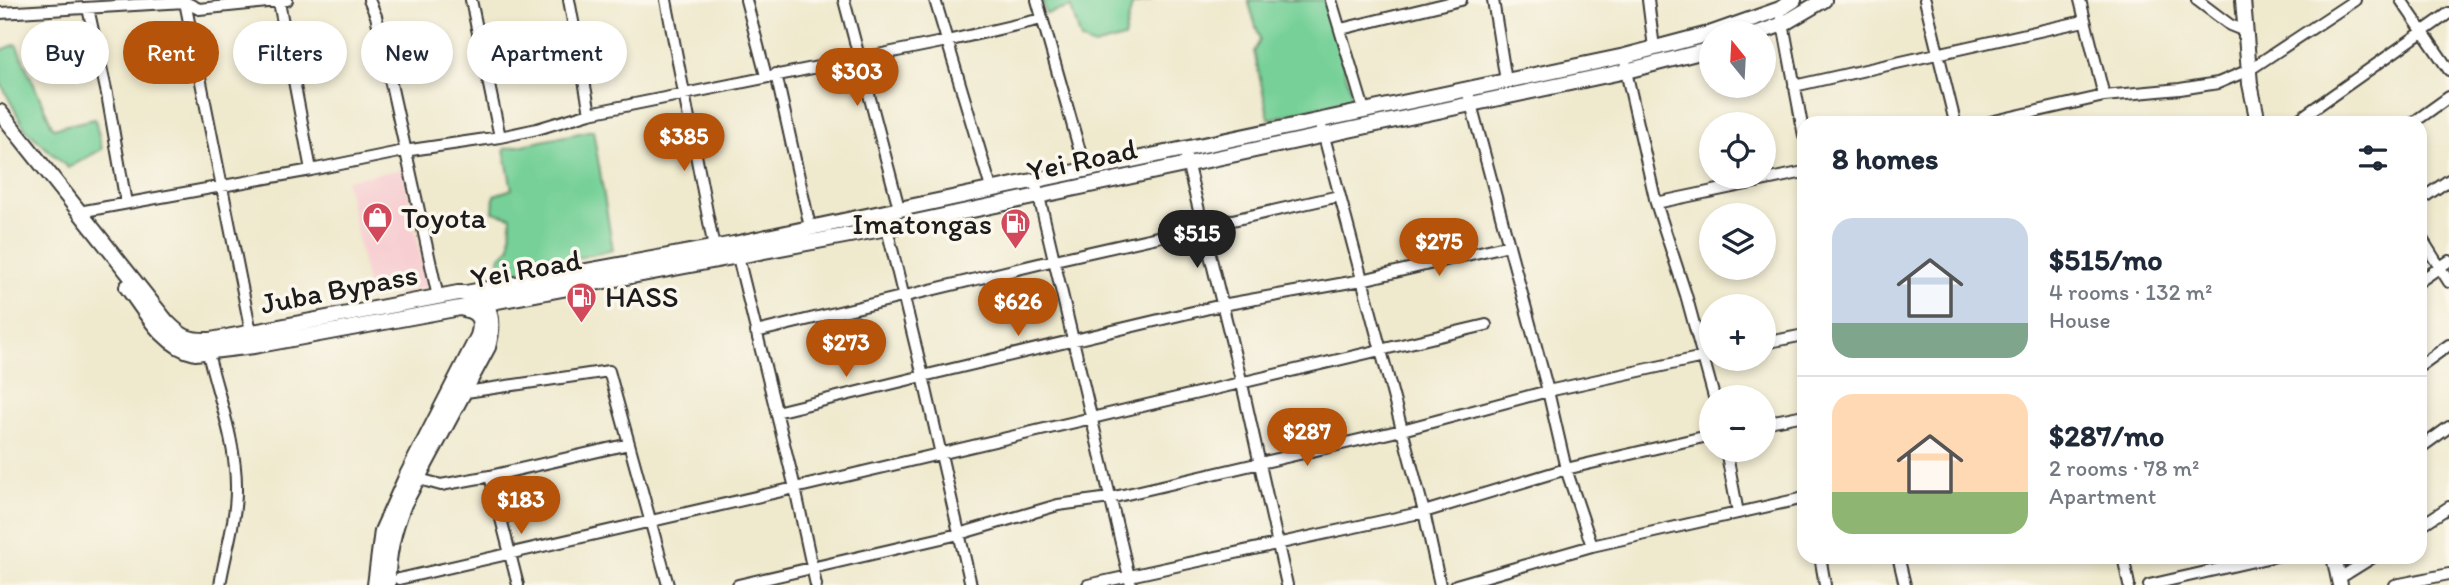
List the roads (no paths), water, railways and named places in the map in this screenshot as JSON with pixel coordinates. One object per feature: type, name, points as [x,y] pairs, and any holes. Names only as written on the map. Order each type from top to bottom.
[{"type":"main road","name":"Yei Road","points":[[1746,21],[1780,9],[1794,0]]},
{"type":"main road","points":[[1776,27],[1824,0]]},
{"type":"main road","points":[[2243,0],[2250,84],[2257,116]]},
{"type":"main road","name":"Yei Road","points":[[460,308],[887,228],[1188,165],[1324,135],[1469,96],[1625,64],[1654,48],[1699,36]]},
{"type":"main road","name":"Yei Road","points":[[466,293],[714,248],[1364,110],[1469,96],[1506,81],[1699,51]]},
{"type":"main road","name":"Juba Bypass","points":[[0,112],[167,321],[180,335],[195,341],[466,293]]},
{"type":"main road","name":"Juba Bypass","points":[[0,127],[162,333],[185,351],[208,353],[460,308],[471,310],[478,316],[481,326],[478,336],[407,475],[382,531],[375,585]]},
{"type":"main road","points":[[393,582],[392,538],[404,504],[488,347],[492,321],[479,297],[466,293]]},
{"type":"main road","points":[[2336,564],[2339,582]]},
{"type":"street","points":[[369,0],[376,16],[438,297]]},
{"type":"street","points":[[471,0],[500,137]]},
{"type":"street","points":[[569,0],[590,113]]},
{"type":"street","points":[[666,0],[714,248]]},
{"type":"street","points":[[746,0],[771,75],[810,227]]},
{"type":"street","points":[[844,0],[899,208]]},
{"type":"street","points":[[935,0],[990,188]]},
{"type":"street","points":[[1037,0],[1085,169]]},
{"type":"street","points":[[1331,0],[1364,110]]},
{"type":"street","points":[[1340,29],[1461,0]]},
{"type":"street","points":[[1493,0],[1506,81]]},
{"type":"street","points":[[1648,0],[1654,48]]},
{"type":"street","points":[[1925,0],[1936,54],[1953,116]]},
{"type":"street","points":[[2080,0],[2104,96]]},
{"type":"street","points":[[2196,0],[2230,25],[2245,31]]},
{"type":"street","points":[[2044,116],[2104,96],[2218,83],[2249,70],[2355,0]]},
{"type":"street","points":[[2401,0],[2449,70]]},
{"type":"street","points":[[0,13],[50,5],[88,8],[185,2],[198,5],[283,1],[312,170]]},
{"type":"street","points":[[185,2],[251,332]]},
{"type":"street","points":[[88,8],[107,94],[126,203]]},
{"type":"street","points":[[1780,9],[1800,116]]},
{"type":"street","points":[[2303,116],[2449,13]]},
{"type":"street","points":[[79,212],[404,151],[500,137],[590,113],[947,41],[1042,19]]},
{"type":"street","points":[[1794,86],[2084,20]]},
{"type":"street","points":[[1625,64],[1656,203],[1699,330]]},
{"type":"street","points":[[1469,96],[1548,391],[1566,469],[1592,546]]},
{"type":"street","points":[[2422,116],[2449,97]]},
{"type":"street","points":[[1320,120],[1440,585]]},
{"type":"street","points":[[1184,148],[1287,585]]},
{"type":"street","points":[[1656,203],[1797,173]]},
{"type":"street","points":[[1034,179],[1129,580]]},
{"type":"street","points":[[2427,195],[2449,180]]},
{"type":"street","points":[[756,332],[1339,195]]},
{"type":"street","points":[[883,212],[971,585]]},
{"type":"street","points":[[2427,244],[2444,264],[2449,282]]},
{"type":"street","points":[[776,412],[1222,305],[1362,280],[1509,245]]},
{"type":"street","points":[[738,257],[816,585]]},
{"type":"street","points":[[2427,276],[2444,264]]},
{"type":"street","points":[[393,582],[1381,352],[1486,325]]},
{"type":"street","points":[[1776,341],[1797,336]]},
{"type":"street","points":[[2427,361],[2449,345]]},
{"type":"street","points":[[208,353],[236,480],[220,585]]},
{"type":"street","points":[[738,585],[960,534],[1058,505],[1110,499],[1402,430],[1548,391],[1699,358]]},
{"type":"street","points":[[466,392],[609,371],[668,585]]},
{"type":"street","points":[[1776,421],[1797,417]]},
{"type":"street","points":[[2427,443],[2449,427]]},
{"type":"street","points":[[1088,585],[1129,580],[1278,543],[1423,512],[1566,469],[1699,438]]},
{"type":"street","points":[[419,479],[441,485],[629,444]]},
{"type":"street","points":[[1728,462],[1738,513]]},
{"type":"street","points":[[490,476],[518,585]]},
{"type":"street","points":[[1456,585],[1592,546],[1797,500]]},
{"type":"street","points":[[2427,521],[2449,507]]},
{"type":"street","points":[[1821,564],[1825,585]]},
{"type":"street","points":[[1900,564],[1905,585]]},
{"type":"street","points":[[2125,564],[2129,585]]},
{"type":"street","points":[[2149,585],[2201,579],[2250,564]]},
{"type":"street","points":[[2339,582],[2364,564]]},
{"type":"street","points":[[2395,585],[2449,573]]},
{"type":"place","name":"Toyota","points":[[378,245]]},
{"type":"place","name":"Imatongas","points":[[1015,251]]},
{"type":"place","name":"HASS","points":[[582,324]]}]
